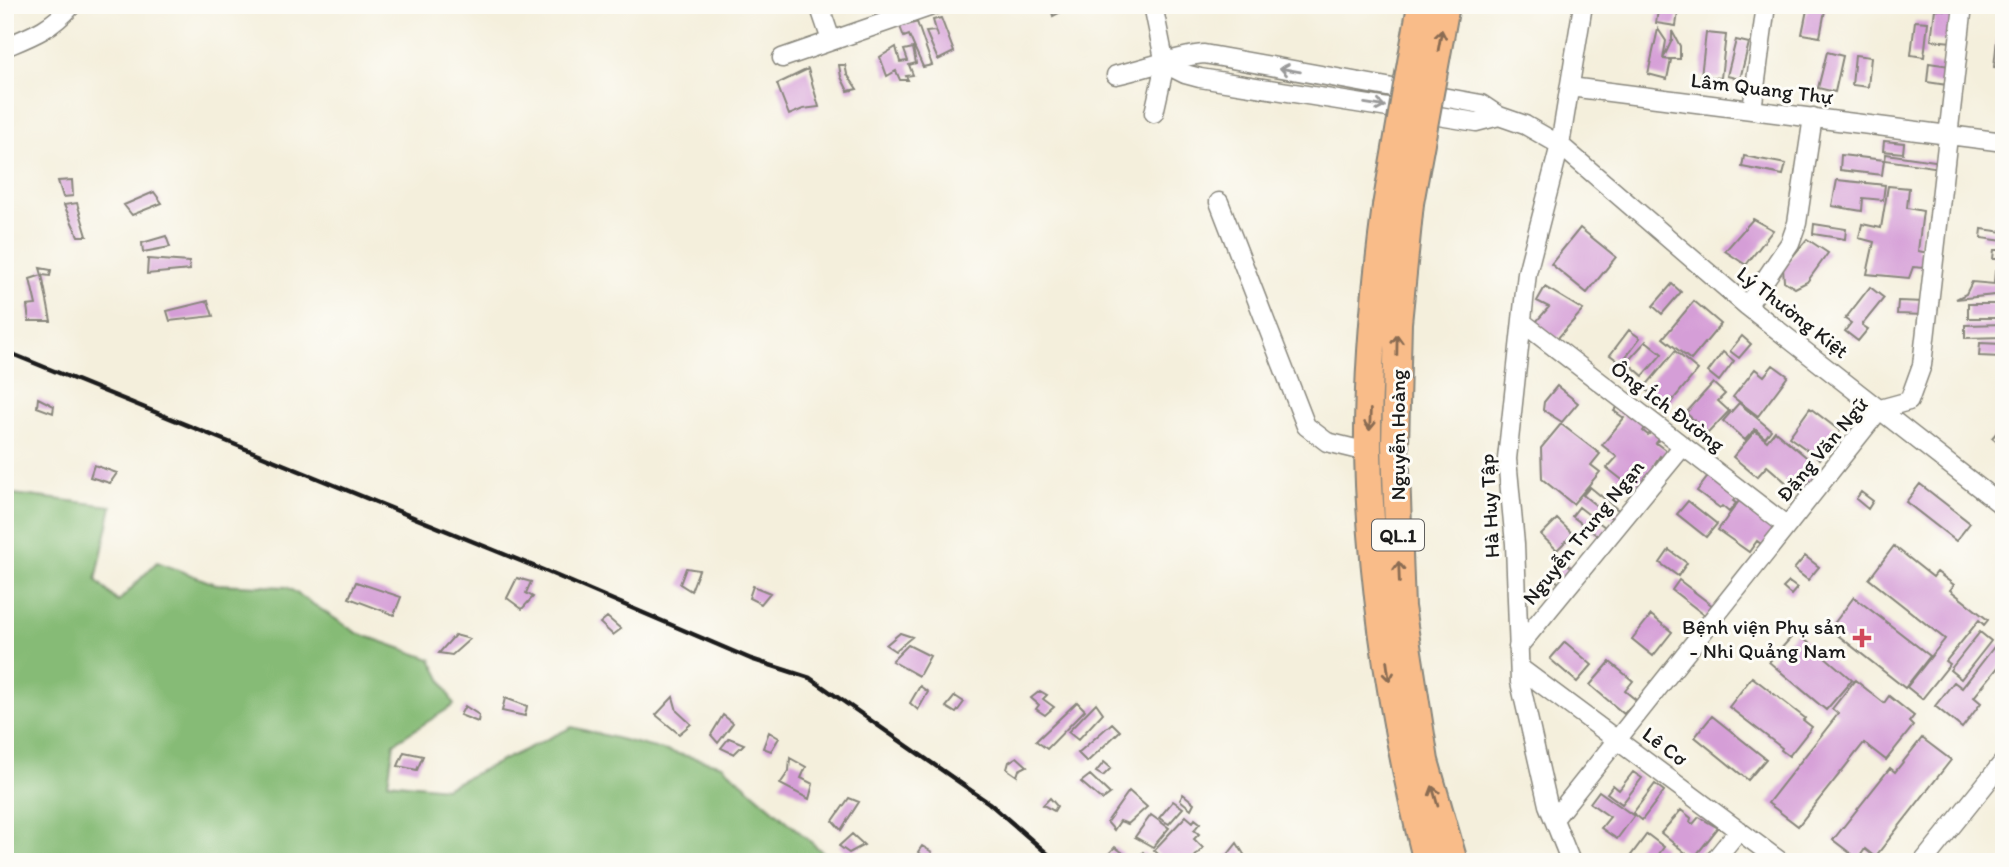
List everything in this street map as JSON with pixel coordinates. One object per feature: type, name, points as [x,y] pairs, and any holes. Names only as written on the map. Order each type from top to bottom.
[{"type":"highway","name":"Nguyễn Hoàng","points":[[1421,5],[1398,204],[1395,445],[1401,607],[1425,761],[1454,862]]},
{"type":"highway","name":"Nguyễn Hoàng","points":[[1427,862],[1412,802],[1388,672],[1373,540],[1368,452],[1372,328],[1398,204],[1446,5]]},
{"type":"street","points":[[5,47],[42,32],[57,22],[72,5]]},
{"type":"street","points":[[819,5],[831,40]]},
{"type":"street","points":[[782,58],[934,5]]},
{"type":"street","points":[[1153,5],[1165,64],[1154,113]]},
{"type":"street","points":[[1560,145],[1583,5]]},
{"type":"street","points":[[1752,110],[1766,5]]},
{"type":"street","name":"Đặng Văn Ngữ","points":[[1554,819],[1880,409],[1909,401],[1922,365],[1964,5]]},
{"type":"street","name":"Lý Thường Kiệt","points":[[1116,75],[1165,64],[1181,56],[1204,54],[1481,104],[1499,116],[1525,125],[1560,145],[1747,306],[2004,507]]},
{"type":"street","points":[[1165,64],[1199,78],[1476,122],[1499,116]]},
{"type":"street","points":[[1334,99],[1338,79]]},
{"type":"street","name":"Lâm Quang Thự","points":[[1570,87],[2004,142]]},
{"type":"street","points":[[1747,306],[1790,243],[1797,223],[1813,117]]},
{"type":"street","name":"Hà Huy Tập","points":[[1560,145],[1527,274],[1507,459],[1515,544],[1520,682],[1548,805],[1571,862]]},
{"type":"street","points":[[1219,202],[1306,426],[1327,442],[1368,452]]},
{"type":"street","name":"Ông Ích Đường","points":[[1522,322],[1787,526]]},
{"type":"street","name":"Nguyễn Trung Ngạn","points":[[1518,647],[1683,446]]},
{"type":"street","name":"Lê Cơ","points":[[1520,667],[1781,862]]},
{"type":"street","points":[[1923,862],[2004,761]]},
{"type":"street","points":[[1713,862],[1739,830]]},
{"type":"green space","points":[[5,493],[112,506],[96,580],[118,602],[157,562],[215,584],[287,587],[357,633],[431,659],[454,705],[394,743],[388,782],[445,788],[572,727],[722,765],[834,862],[5,862]]},
{"type":"building","points":[[1050,5],[1060,5],[1063,11],[1053,16]]},
{"type":"building","points":[[1659,5],[1679,5],[1676,26],[1656,23]]},
{"type":"building","points":[[1808,5],[1826,5],[1820,37],[1802,34]]},
{"type":"building","points":[[1935,9],[1956,11],[1952,42],[1931,40]]},
{"type":"building","points":[[941,18],[954,52],[938,60],[926,32],[935,31],[938,37],[933,20]]},
{"type":"building","points":[[1915,21],[1928,22],[1924,57],[1911,55]]},
{"type":"building","points":[[907,22],[908,25],[917,22],[932,65],[923,67],[909,35],[904,37],[899,24]]},
{"type":"building","points":[[1658,29],[1666,41],[1663,59],[1671,60],[1667,79],[1648,74]]},
{"type":"building","points":[[1672,31],[1680,46],[1680,59],[1663,59],[1672,40]]},
{"type":"building","points":[[1706,33],[1726,35],[1721,78],[1701,76]]},
{"type":"building","points":[[1997,39],[2004,40],[2004,68],[1994,67]]},
{"type":"building","points":[[1736,40],[1749,43],[1740,79],[1727,76]]},
{"type":"building","points":[[896,47],[900,62],[908,61],[904,50],[913,48],[916,63],[909,65],[913,75],[906,76],[908,80],[900,80],[896,71],[887,76],[880,57]]},
{"type":"building","points":[[1827,52],[1843,56],[1835,92],[1818,88]]},
{"type":"building","points":[[1855,55],[1871,57],[1868,87],[1852,85]]},
{"type":"building","points":[[1929,63],[1950,66],[1947,85],[1927,82]]},
{"type":"building","points":[[839,65],[845,65],[847,74],[857,89],[848,91]]},
{"type":"building","points":[[808,69],[819,107],[803,109],[789,115],[777,84]]},
{"type":"building","points":[[1884,141],[1904,143],[1903,153],[1883,151]]},
{"type":"building","points":[[1886,154],[1942,162],[1940,168],[1885,160]]},
{"type":"building","points":[[1841,155],[1884,160],[1882,175],[1840,170]]},
{"type":"building","points":[[1744,156],[1786,164],[1783,175],[1742,167]]},
{"type":"building","points":[[72,180],[73,196],[63,197],[58,181]]},
{"type":"building","points":[[1837,180],[1885,185],[1883,200],[1863,198],[1862,211],[1832,206]]},
{"type":"building","points":[[1888,186],[1909,188],[1907,208],[1923,211],[1918,251],[1928,253],[1925,268],[1913,267],[1909,278],[1867,274],[1874,242],[1859,238],[1862,224],[1881,228]]},
{"type":"building","points":[[154,192],[162,203],[132,215],[124,205]]},
{"type":"building","points":[[77,203],[87,236],[78,236],[64,205]]},
{"type":"building","points":[[1753,219],[1773,230],[1746,265],[1725,251]]},
{"type":"building","points":[[1814,224],[1846,229],[1845,239],[1813,234]]},
{"type":"building","points":[[1580,228],[1616,257],[1587,293],[1551,264]]},
{"type":"building","points":[[1982,229],[2004,232],[2004,241],[1981,238]]},
{"type":"building","points":[[166,236],[170,247],[143,252],[142,243]]},
{"type":"building","points":[[1807,239],[1828,253],[1807,282],[1795,288],[1784,281],[1783,268]]},
{"type":"building","points":[[1994,250],[2004,250],[2004,259],[1993,259]]},
{"type":"building","points":[[148,259],[189,262],[190,270],[147,274]]},
{"type":"building","points":[[40,268],[51,270],[50,276],[42,275]]},
{"type":"building","points":[[1995,271],[2004,272],[2004,294],[1956,299],[1966,294],[1972,282],[1994,284]]},
{"type":"building","points":[[42,275],[51,321],[29,321],[27,306],[36,305],[30,279]]},
{"type":"building","points":[[1672,284],[1681,292],[1662,314],[1653,306]]},
{"type":"building","points":[[1545,287],[1583,310],[1557,339],[1535,323],[1549,307],[1537,301]]},
{"type":"building","points":[[1870,287],[1884,298],[1862,325],[1868,329],[1858,341],[1845,331],[1851,323],[1845,319]]},
{"type":"building","points":[[208,301],[213,316],[170,321],[167,311]]},
{"type":"building","points":[[1694,301],[1721,324],[1691,360],[1663,338]]},
{"type":"building","points":[[1898,301],[1925,302],[1925,315],[1897,314]]},
{"type":"building","points":[[1968,304],[2003,304],[2003,318],[1968,318]]},
{"type":"building","points":[[2004,324],[2004,337],[1965,338],[1965,325]]},
{"type":"building","points":[[1629,330],[1640,338],[1621,363],[1610,355]]},
{"type":"building","points":[[1742,336],[1751,344],[1739,358],[1730,351]]},
{"type":"building","points":[[1646,341],[1662,354],[1643,376],[1627,362]]},
{"type":"building","points":[[1980,343],[2002,344],[2001,357],[1979,356]]},
{"type":"building","points":[[1675,351],[1698,370],[1667,407],[1644,388]]},
{"type":"building","points":[[1723,352],[1734,361],[1719,381],[1708,372]]},
{"type":"building","points":[[1773,365],[1788,376],[1758,416],[1733,397],[1755,369],[1764,376]]},
{"type":"building","points":[[1713,383],[1725,394],[1718,401],[1729,411],[1708,433],[1686,413]]},
{"type":"building","points":[[1557,386],[1578,403],[1562,422],[1543,410],[1544,402]]},
{"type":"building","points":[[38,398],[54,406],[53,413],[37,407]]},
{"type":"building","points":[[1739,403],[1771,430],[1765,438],[1755,429],[1745,440],[1723,421]]},
{"type":"building","points":[[1619,405],[1648,424],[1643,431],[1648,435],[1653,431],[1661,437],[1656,443],[1672,455],[1666,461],[1660,456],[1655,463],[1660,467],[1645,486],[1641,482],[1635,490],[1607,468],[1617,457],[1602,445],[1624,418],[1614,411]]},
{"type":"building","points":[[1810,408],[1840,431],[1820,459],[1789,437]]},
{"type":"building","points":[[1561,424],[1600,454],[1591,465],[1600,472],[1573,504],[1542,479],[1541,448]]},
{"type":"building","points":[[2004,424],[2004,448],[1992,438]]},
{"type":"building","points":[[1755,431],[1767,441],[1775,431],[1823,471],[1802,496],[1767,466],[1757,477],[1733,457]]},
{"type":"building","points":[[94,465],[117,473],[110,483],[90,477]]},
{"type":"building","points":[[1710,474],[1738,495],[1729,512],[1697,491]]},
{"type":"building","points":[[1920,484],[1970,523],[1956,541],[1906,502]]},
{"type":"building","points":[[1590,487],[1623,514],[1617,522],[1583,495]]},
{"type":"building","points":[[1861,492],[1873,501],[1868,509],[1856,499]]},
{"type":"building","points":[[1688,501],[1717,524],[1706,537],[1677,514]]},
{"type":"building","points":[[1739,501],[1777,529],[1764,546],[1757,541],[1749,552],[1718,530]]},
{"type":"building","points":[[1579,507],[1610,531],[1603,540],[1572,516]]},
{"type":"building","points":[[1557,519],[1573,534],[1557,550],[1541,535]]},
{"type":"building","points":[[1894,546],[1933,577],[1937,572],[1954,585],[1950,590],[1988,620],[1984,625],[1979,620],[1946,661],[1950,664],[1922,699],[1907,687],[1945,639],[1869,579]]},
{"type":"building","points":[[1669,550],[1687,563],[1678,576],[1660,563]]},
{"type":"building","points":[[1805,556],[1819,567],[1808,580],[1794,569]]},
{"type":"building","points":[[1561,559],[1577,572],[1564,587],[1548,574]]},
{"type":"building","points":[[686,568],[699,570],[691,591],[680,584]]},
{"type":"building","points":[[517,578],[531,582],[526,593],[533,597],[522,609],[507,598]]},
{"type":"building","points":[[1679,580],[1718,610],[1711,620],[1672,590]]},
{"type":"building","points":[[356,582],[401,597],[394,615],[349,598]]},
{"type":"building","points":[[1789,582],[1797,588],[1791,595],[1783,588]]},
{"type":"building","points":[[753,586],[770,593],[761,604],[749,598]]},
{"type":"building","points":[[1854,597],[1930,656],[1905,688],[1830,629]]},
{"type":"building","points":[[1651,615],[1672,632],[1653,656],[1632,639]]},
{"type":"building","points":[[607,617],[621,629],[613,635],[600,623]]},
{"type":"building","points":[[1796,632],[1852,680],[1826,710],[1769,662]]},
{"type":"building","points":[[1980,632],[1991,641],[1961,679],[1950,670]]},
{"type":"building","points":[[900,633],[912,637],[895,651],[886,645]]},
{"type":"building","points":[[455,635],[470,639],[452,655],[439,653]]},
{"type":"building","points":[[1565,642],[1592,665],[1577,682],[1550,659]]},
{"type":"building","points":[[1997,643],[2004,648],[2004,660],[1974,697],[1981,703],[1962,728],[1935,706],[1954,682],[1962,688]]},
{"type":"building","points":[[908,645],[930,656],[919,676],[892,661]]},
{"type":"building","points":[[1610,662],[1633,681],[1625,691],[1636,700],[1624,714],[1590,685]]},
{"type":"building","points":[[1752,677],[1805,718],[1803,720],[1812,727],[1789,756],[1729,707]]},
{"type":"building","points":[[1855,680],[1884,703],[1889,696],[1914,716],[1909,722],[1913,726],[1886,760],[1864,743],[1798,826],[1768,803],[1838,714],[1832,709]]},
{"type":"building","points":[[920,686],[928,692],[918,710],[910,703]]},
{"type":"building","points":[[1040,691],[1047,695],[1043,699],[1054,707],[1045,715],[1036,709],[1039,705],[1031,698]]},
{"type":"building","points":[[955,696],[964,702],[956,713],[946,707]]},
{"type":"building","points":[[673,697],[677,711],[691,724],[679,734],[656,715]]},
{"type":"building","points":[[505,698],[527,706],[525,716],[502,711]]},
{"type":"building","points":[[1077,702],[1085,710],[1047,749],[1036,741]]},
{"type":"building","points":[[1096,703],[1103,713],[1078,740],[1068,732]]},
{"type":"building","points":[[465,706],[479,715],[478,722],[460,715]]},
{"type":"building","points":[[723,715],[733,723],[718,743],[711,735]]},
{"type":"building","points":[[1712,716],[1766,759],[1748,780],[1695,737]]},
{"type":"building","points":[[1112,723],[1120,731],[1087,762],[1078,753]]},
{"type":"building","points":[[769,732],[779,738],[771,751],[763,748]]},
{"type":"building","points":[[729,738],[744,744],[734,754],[721,748]]},
{"type":"building","points":[[1922,738],[1951,760],[1875,857],[1865,849],[1858,859],[1833,840],[1890,768],[1895,772]]},
{"type":"building","points":[[404,752],[423,756],[417,770],[398,766]]},
{"type":"building","points":[[1017,757],[1027,766],[1019,770],[1017,776],[1007,769],[1009,762]]},
{"type":"building","points":[[790,758],[806,767],[801,778],[813,784],[809,799],[780,784],[789,771]]},
{"type":"building","points":[[1104,762],[1111,768],[1103,776],[1096,772]]},
{"type":"building","points":[[1633,772],[1642,778],[1622,804],[1607,793],[1613,785],[1619,790]]},
{"type":"building","points":[[1090,775],[1110,794],[1102,800],[1081,782]]},
{"type":"building","points":[[1655,784],[1664,791],[1642,820],[1633,813]]},
{"type":"building","points":[[1129,791],[1147,807],[1128,824],[1120,821],[1114,830],[1107,822]]},
{"type":"building","points":[[1599,791],[1634,816],[1617,839],[1601,828],[1610,817],[1590,803]]},
{"type":"building","points":[[1183,794],[1194,803],[1191,809],[1180,800]]},
{"type":"building","points":[[849,798],[859,802],[841,830],[833,821]]},
{"type":"building","points":[[1050,798],[1057,806],[1054,811],[1043,805]]},
{"type":"building","points":[[1173,801],[1183,808],[1169,824],[1159,818]]},
{"type":"building","points":[[1681,810],[1691,818],[1690,822],[1693,824],[1699,817],[1718,828],[1693,859],[1661,833]]},
{"type":"building","points":[[1151,815],[1169,828],[1153,847],[1135,837]]},
{"type":"building","points":[[1186,816],[1193,822],[1195,819],[1200,823],[1194,830],[1199,834],[1194,839],[1203,848],[1190,862],[1166,862],[1154,850]]},
{"type":"building","points":[[852,834],[864,845],[849,853],[839,846]]},
{"type":"building","points":[[1647,834],[1664,847],[1653,862],[1626,862]]},
{"type":"building","points":[[1237,843],[1245,856],[1239,862],[1222,862]]},
{"type":"building","points":[[922,846],[932,852],[928,858],[918,852]]},
{"type":"building","points":[[1115,847],[1123,853],[1116,862],[1101,862]]},
{"type":"building","points":[[1143,852],[1154,862],[1136,862]]},
{"type":"railway","points":[[5,351],[543,570],[751,659],[810,678],[989,803],[1057,862]]},
{"type":"place","name":"Bệnh viện Phụ sản - Nhi Quảng Nam","points":[[1862,638]]}]
